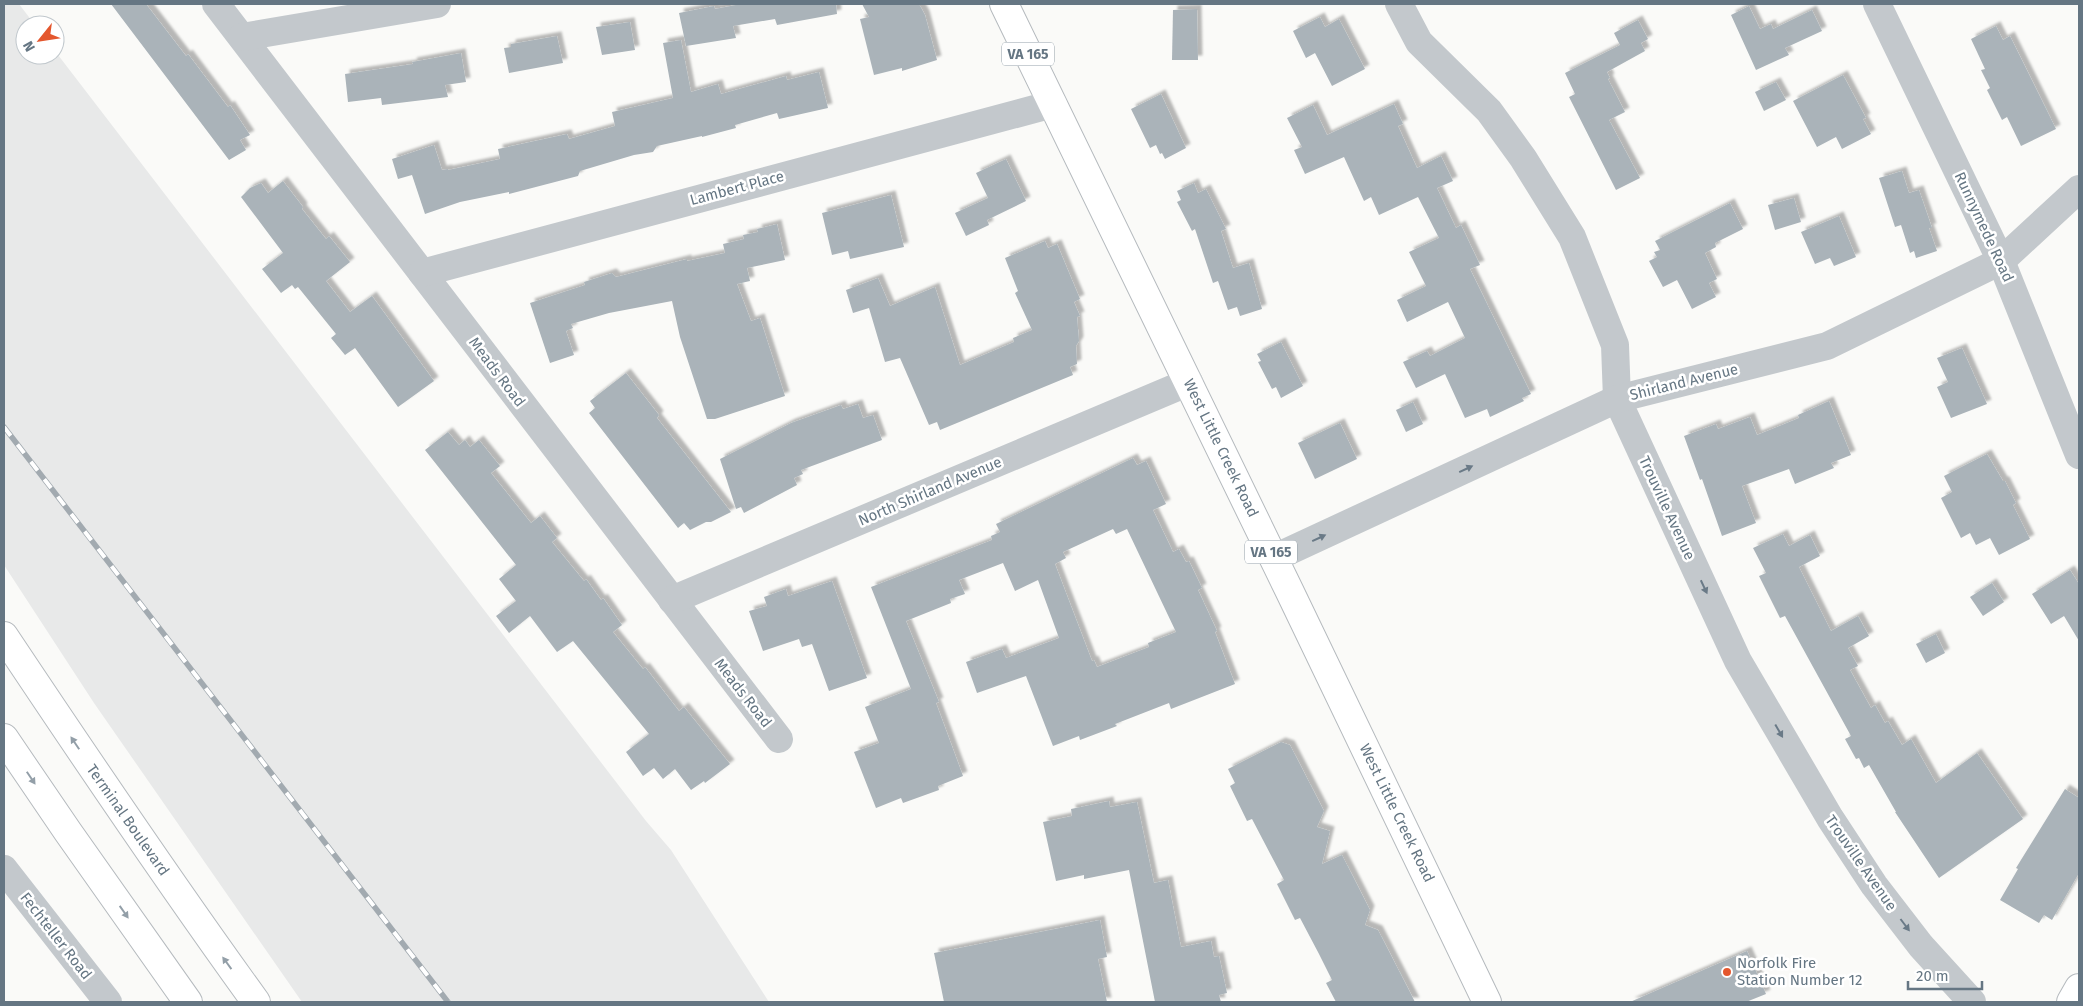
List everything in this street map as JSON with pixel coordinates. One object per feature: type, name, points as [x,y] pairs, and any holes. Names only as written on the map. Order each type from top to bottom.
[{"type":"main road","name":"West Little Creek Road","points":[[1004,4],[1189,382],[1487,1002]]},
{"type":"main road","name":"Terminal Boulevard","points":[[4,636],[116,803],[256,1002]]},
{"type":"main road","points":[[4,738],[188,1002]]},
{"type":"main road","points":[[2071,1002],[2079,988]]},
{"type":"street","name":"Meads Road","points":[[216,4],[779,739]]},
{"type":"street","points":[[242,37],[437,4]]},
{"type":"street","name":"Trouville Avenue","points":[[1399,4],[1419,42],[1490,110],[1523,158],[1572,237],[1615,346],[1617,399],[1738,660],[1815,793],[1874,885],[1921,946],[1972,1002]]},
{"type":"street","name":"Runnymede Road","points":[[1877,4],[2001,261],[2079,454]]},
{"type":"street","name":"Lambert Place","points":[[422,273],[1053,104]]},
{"type":"street","name":"Shirland Avenue","points":[[1274,558],[1617,399],[1827,346],[2001,261],[2079,189]]},
{"type":"street","name":"North Shirland Avenue","points":[[672,600],[1189,382]]},
{"type":"street","name":"Fechteller Road","points":[[4,869],[106,1002]]},
{"type":"shaded area","points":[[4,4],[19,4],[27,15],[15,15],[15,65],[65,64],[646,821],[671,850],[769,1002],[302,1002],[94,703],[4,565]]},
{"type":"building","points":[[111,4],[146,4],[186,56],[188,54],[228,107],[230,105],[250,135],[240,140],[246,150],[229,160]]},
{"type":"building","points":[[741,4],[836,4],[837,14],[777,25],[775,19],[733,26],[736,38],[686,46],[679,13],[714,6],[715,9]]},
{"type":"building","points":[[862,4],[919,4],[925,15],[937,60],[902,71],[902,68],[874,75],[860,19],[869,17]]},
{"type":"building","points":[[1749,6],[1760,29],[1771,24],[1773,29],[1812,10],[1822,31],[1785,48],[1789,55],[1756,70],[1731,15]]},
{"type":"building","points":[[1197,9],[1198,60],[1172,60],[1173,10]]},
{"type":"building","points":[[1320,17],[1325,27],[1339,19],[1365,69],[1332,86],[1315,53],[1306,58],[1293,31]]},
{"type":"building","points":[[1638,20],[1648,39],[1641,43],[1645,51],[1607,72],[1610,78],[1608,79],[1625,112],[1609,120],[1640,178],[1616,190],[1569,97],[1575,94],[1565,73],[1620,45],[1614,33]]},
{"type":"building","points":[[630,22],[635,50],[602,55],[596,27]]},
{"type":"building","points":[[1996,26],[2003,40],[2010,36],[2056,129],[2021,146],[2007,117],[2002,120],[1987,90],[1990,88],[1981,70],[1985,69],[1971,39]]},
{"type":"building","points":[[557,36],[563,63],[509,73],[504,48],[511,47],[511,44]]},
{"type":"building","points":[[681,40],[691,92],[718,84],[721,94],[786,76],[787,80],[819,72],[828,108],[779,119],[777,113],[735,125],[736,128],[657,146],[653,152],[634,155],[580,171],[578,176],[509,194],[509,192],[460,202],[425,214],[412,175],[398,179],[392,159],[434,145],[442,170],[448,170],[500,159],[498,149],[567,134],[569,139],[615,126],[612,112],[673,98],[663,43]]},
{"type":"building","points":[[461,53],[466,82],[445,85],[448,97],[382,105],[381,98],[348,102],[345,74],[413,64],[412,62]]},
{"type":"building","points":[[1843,75],[1866,118],[1863,119],[1871,134],[1842,149],[1836,137],[1817,147],[1793,101]]},
{"type":"building","points":[[1776,82],[1786,100],[1764,111],[1755,92]]},
{"type":"building","points":[[1161,94],[1186,148],[1165,159],[1162,153],[1160,154],[1156,145],[1150,148],[1131,109]]},
{"type":"building","points":[[1394,104],[1403,124],[1398,126],[1417,168],[1441,156],[1453,181],[1437,188],[1456,228],[1461,225],[1480,265],[1470,269],[1531,394],[1522,398],[1524,401],[1490,417],[1487,409],[1465,418],[1445,374],[1416,388],[1403,362],[1427,351],[1430,356],[1465,338],[1448,302],[1407,322],[1397,300],[1426,286],[1409,252],[1439,238],[1418,197],[1379,215],[1371,197],[1364,201],[1344,157],[1305,174],[1294,150],[1302,147],[1287,118],[1313,105],[1327,135]]},
{"type":"building","points":[[1006,159],[1026,201],[987,220],[989,225],[966,236],[955,213],[988,198],[976,173]]},
{"type":"building","points":[[1902,171],[1909,193],[1919,190],[1932,228],[1929,228],[1937,251],[1916,258],[1914,251],[1910,253],[1901,225],[1895,227],[1879,178]]},
{"type":"building","points":[[283,181],[326,239],[329,236],[350,262],[326,281],[350,312],[372,296],[434,381],[398,407],[355,348],[345,355],[331,338],[336,334],[298,287],[295,289],[292,285],[281,293],[262,269],[283,253],[241,197],[250,188],[261,183],[268,193]]},
{"type":"building","points":[[1194,183],[1198,193],[1206,189],[1226,229],[1221,231],[1233,268],[1249,263],[1262,309],[1240,316],[1237,307],[1228,310],[1218,281],[1213,283],[1195,229],[1192,231],[1177,202],[1181,200],[1177,191]]},
{"type":"building","points":[[891,195],[904,247],[850,259],[848,251],[832,255],[822,213]]},
{"type":"building","points":[[1794,198],[1801,222],[1775,230],[1768,205]]},
{"type":"building","points":[[1730,203],[1743,229],[1715,243],[1716,247],[1705,253],[1717,279],[1709,283],[1716,297],[1692,309],[1677,280],[1663,287],[1649,261],[1657,257],[1654,252],[1660,250],[1655,241]]},
{"type":"building","points":[[1839,216],[1856,257],[1834,266],[1830,258],[1815,264],[1801,232]]},
{"type":"building","points":[[777,224],[785,260],[747,268],[750,281],[737,284],[751,321],[760,318],[785,396],[715,419],[707,419],[680,337],[672,301],[609,313],[571,324],[573,328],[566,331],[574,355],[550,363],[530,303],[585,285],[584,282],[612,273],[616,277],[687,259],[687,261],[725,253],[723,244],[744,239],[743,235],[758,232],[757,229]]},
{"type":"building","points":[[1045,241],[1048,248],[1057,244],[1080,299],[1074,302],[1080,316],[1077,317],[1079,341],[1076,346],[1077,364],[1070,367],[1073,375],[940,430],[937,422],[929,425],[900,358],[885,362],[869,308],[853,313],[846,290],[878,278],[890,306],[935,287],[960,365],[1014,342],[1013,338],[1032,330],[1015,293],[1018,291],[1005,258]]},
{"type":"building","points":[[1281,342],[1303,386],[1281,398],[1276,387],[1272,389],[1258,362],[1261,361],[1257,354]]},
{"type":"building","points":[[1962,348],[1987,404],[1951,418],[1937,387],[1948,382],[1937,358]]},
{"type":"building","points":[[626,373],[659,415],[657,418],[731,512],[690,530],[684,523],[678,528],[589,413],[595,408],[590,401]]},
{"type":"building","points":[[1829,401],[1851,455],[1831,463],[1834,468],[1795,484],[1789,469],[1742,486],[1756,523],[1722,536],[1702,479],[1700,480],[1684,436],[1716,424],[1718,429],[1750,417],[1757,435],[1799,418],[1798,415]]},
{"type":"building","points":[[1413,402],[1423,424],[1406,432],[1396,410]]},
{"type":"building","points":[[858,404],[863,418],[873,415],[882,440],[801,470],[803,474],[794,478],[797,485],[744,513],[741,507],[736,509],[720,459],[791,423],[841,405],[843,409]]},
{"type":"building","points":[[1340,423],[1357,459],[1315,479],[1298,443]]},
{"type":"building","points":[[448,432],[459,445],[465,440],[470,447],[479,440],[500,466],[491,473],[531,523],[540,516],[557,538],[552,542],[584,581],[586,579],[601,600],[603,598],[622,625],[613,632],[643,669],[645,667],[679,711],[684,707],[730,764],[705,783],[704,781],[691,790],[675,769],[663,779],[654,768],[643,776],[626,752],[649,734],[573,641],[557,652],[530,616],[509,633],[496,616],[516,601],[499,579],[516,565],[425,450]]},
{"type":"building","points":[[1987,454],[2003,481],[2005,481],[2016,503],[2013,505],[2030,539],[1999,555],[1990,538],[1976,545],[1970,533],[1961,538],[1941,498],[1952,492],[1944,476]]},
{"type":"building","points":[[1133,458],[1137,465],[1146,461],[1166,504],[1153,510],[1173,552],[1179,549],[1186,562],[1189,561],[1202,588],[1198,590],[1217,631],[1215,632],[1235,684],[1171,709],[1169,703],[1080,740],[1079,736],[1053,746],[1026,676],[977,693],[966,662],[1002,649],[1006,658],[1059,638],[1038,580],[1015,591],[1003,563],[959,580],[965,594],[950,599],[951,603],[906,621],[939,702],[936,703],[963,776],[938,786],[939,790],[903,803],[901,798],[876,808],[854,752],[879,743],[865,707],[911,689],[871,587],[992,540],[991,536],[1000,532],[996,524]],"holes":[[[1113,529],[1116,534],[1127,529],[1176,632],[1148,643],[1149,647],[1097,667],[1094,660],[1092,661],[1055,564],[1066,558],[1063,552]]]},
{"type":"building","points":[[1783,534],[1789,546],[1810,535],[1820,556],[1799,567],[1831,631],[1858,616],[1869,636],[1848,648],[1858,666],[1850,670],[1871,708],[1875,705],[1885,723],[1888,721],[1902,745],[1911,739],[1936,783],[1977,753],[2023,819],[1939,878],[1895,812],[1869,765],[1864,768],[1859,758],[1856,759],[1845,739],[1851,736],[1785,616],[1780,618],[1759,576],[1766,573],[1753,548]]},
{"type":"building","points":[[2070,570],[2079,584],[2079,641],[2064,616],[2051,624],[2032,594]]},
{"type":"building","points":[[832,581],[867,678],[829,691],[812,644],[802,647],[799,639],[763,651],[749,611],[767,606],[764,597],[786,589],[788,596]]},
{"type":"building","points":[[1992,583],[2004,602],[1983,616],[1970,597]]},
{"type":"building","points":[[1936,634],[1945,653],[1926,663],[1916,644]]},
{"type":"building","points":[[1281,742],[1290,745],[1324,811],[1317,827],[1330,831],[1322,864],[1342,855],[1370,910],[1365,925],[1378,930],[1415,1002],[1336,1002],[1326,983],[1332,980],[1300,918],[1295,920],[1277,884],[1284,880],[1252,819],[1247,821],[1230,786],[1235,783],[1228,769]]},
{"type":"building","points":[[2065,789],[2079,798],[2079,873],[2052,920],[2044,915],[2039,923],[2000,900],[2018,869],[2016,868]]},
{"type":"building","points":[[1109,801],[1110,807],[1137,802],[1154,883],[1168,880],[1181,947],[1211,941],[1214,957],[1219,956],[1227,993],[1219,995],[1221,1002],[1155,1002],[1129,870],[1084,879],[1084,875],[1056,881],[1043,822],[1072,816],[1071,809]]},
{"type":"building","points":[[1100,920],[1107,957],[1098,959],[1107,1002],[944,1002],[934,953]]},
{"type":"building","name":"Norfolk Fire Station Number 12","points":[[1747,951],[1766,994],[1746,1002],[1630,1002]]},
{"type":"railway","points":[[4,427],[448,1002]]},
{"type":"place","name":"Norfolk Fire Station Number 12","points":[[1727,972]]}]
